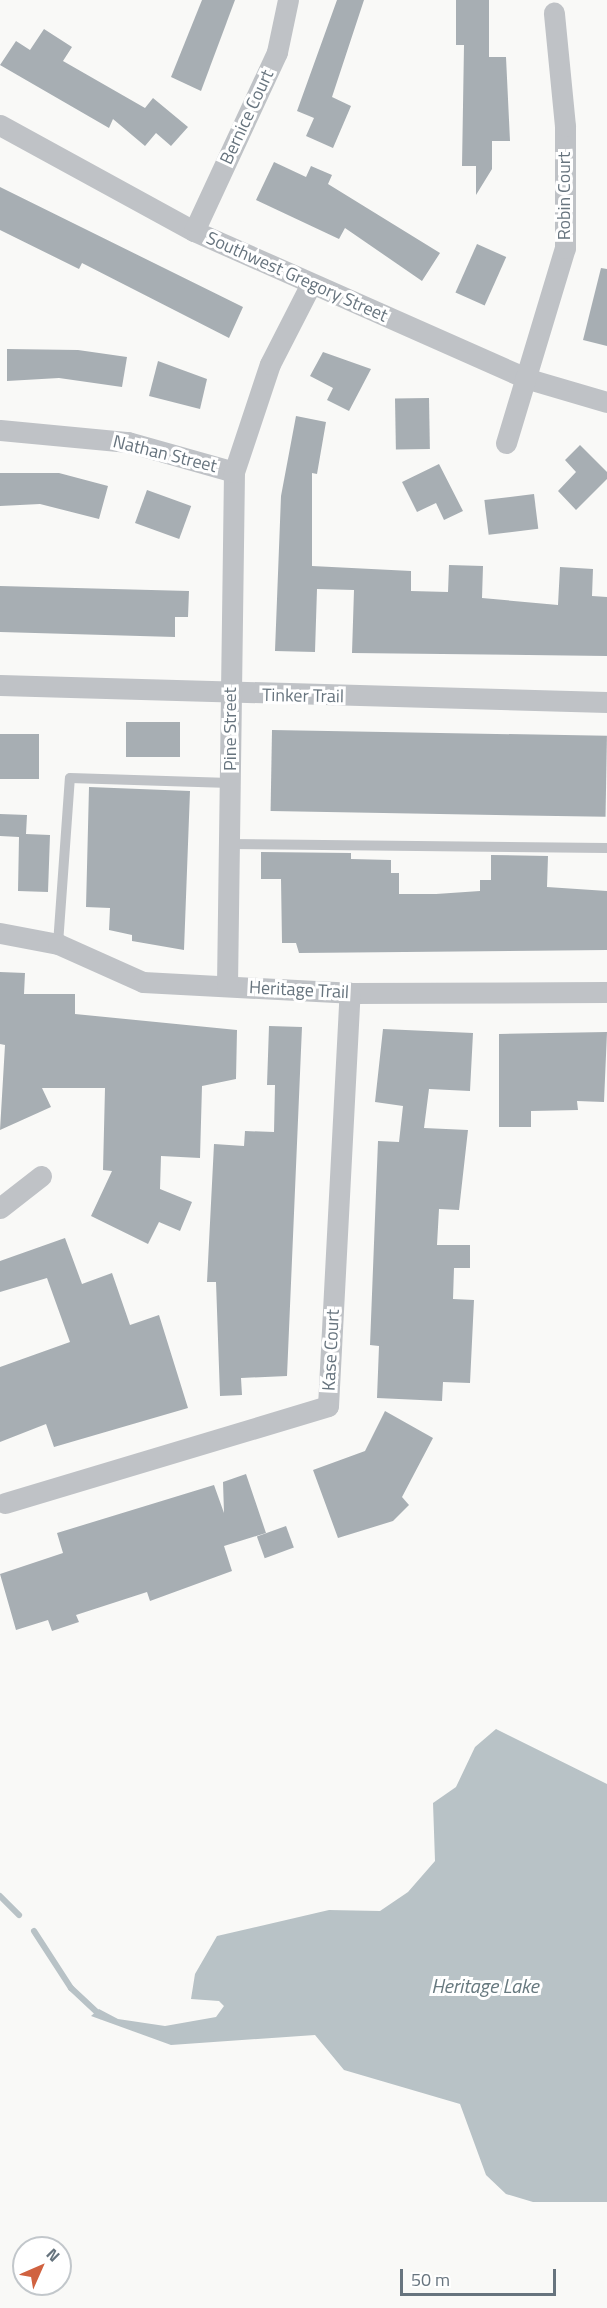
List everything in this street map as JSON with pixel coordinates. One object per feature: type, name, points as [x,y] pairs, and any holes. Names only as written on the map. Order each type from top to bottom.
[{"type":"street","name":"Bernice Court","points":[[194,231],[277,52],[288,0]]},
{"type":"street","name":"Robin Court","points":[[506,443],[565,248],[565,126],[554,13]]},
{"type":"street","name":"Southwest Gregory Street","points":[[0,125],[194,231],[525,378],[607,402]]},
{"type":"street","name":"Nathan Street","points":[[0,430],[128,442],[234,472],[270,364],[311,284]]},
{"type":"street","name":"Pine Street","points":[[227,986],[229,695],[234,472]]},
{"type":"street","name":"Tinker Trail","points":[[0,685],[229,695],[607,702]]},
{"type":"street","name":"Heritage Trail","points":[[0,933],[58,944],[143,982],[350,993],[607,992]]},
{"type":"street","name":"Kase Court","points":[[5,1503],[328,1406],[350,993]]},
{"type":"street","points":[[0,1208],[41,1176]]},
{"type":"lane","points":[[58,944],[69,778],[230,783]]},
{"type":"lane","points":[[227,844],[607,848]]},
{"type":"water","name":"Heritage Lake","points":[[496,1729],[607,1784],[607,2202],[533,2202],[506,2194],[486,2175],[460,2104],[344,2070],[315,2035],[171,2045],[91,2016],[99,2009],[118,2019],[165,2026],[216,2017],[224,2006],[219,2001],[191,1999],[195,1974],[217,1936],[329,1910],[380,1911],[408,1892],[435,1861],[433,1803],[456,1787],[475,1747]]},
{"type":"building","points":[[202,0],[235,0],[201,91],[171,77]]},
{"type":"building","points":[[337,0],[364,0],[332,97],[351,106],[333,148],[306,136],[314,118],[297,111]]},
{"type":"building","points":[[456,0],[489,0],[489,57],[506,57],[510,141],[492,141],[492,169],[476,195],[476,166],[462,166],[464,45],[456,45]]},
{"type":"building","points":[[44,29],[72,47],[63,61],[145,108],[153,98],[188,127],[171,146],[156,133],[145,146],[113,119],[109,128],[0,65],[16,41],[30,50]]},
{"type":"building","points":[[274,162],[306,177],[311,166],[332,175],[328,184],[440,253],[422,281],[345,228],[339,239],[256,200]]},
{"type":"building","points":[[0,187],[243,307],[229,338],[82,263],[79,269],[0,230]]},
{"type":"building","points":[[477,244],[506,257],[485,305],[455,292]]},
{"type":"building","points":[[601,268],[607,269],[607,346],[583,340]]},
{"type":"building","points":[[7,349],[78,350],[127,357],[122,387],[59,378],[7,381]]},
{"type":"building","points":[[323,352],[371,369],[349,411],[327,400],[333,388],[310,376]]},
{"type":"building","points":[[158,361],[207,379],[200,409],[149,396]]},
{"type":"building","points":[[429,398],[430,449],[396,450],[395,399]]},
{"type":"building","points":[[296,416],[326,422],[317,474],[312,473],[312,566],[411,571],[411,591],[448,592],[449,565],[483,566],[482,598],[558,605],[560,567],[593,569],[592,596],[607,597],[607,656],[352,653],[354,590],[317,589],[315,652],[275,651],[281,496]]},
{"type":"building","points":[[580,445],[607,472],[607,479],[576,510],[558,491],[576,472],[565,460]]},
{"type":"building","points":[[439,464],[463,511],[444,520],[436,503],[417,512],[402,482]]},
{"type":"building","points":[[0,473],[59,473],[108,486],[99,519],[40,504],[0,506]]},
{"type":"building","points":[[147,490],[191,506],[179,539],[135,523]]},
{"type":"building","points":[[534,494],[538,529],[489,535],[484,500]]},
{"type":"building","points":[[0,586],[189,591],[188,617],[175,617],[175,637],[0,632]]},
{"type":"building","points":[[126,722],[180,722],[180,757],[126,757]]},
{"type":"building","points":[[272,730],[607,736],[606,817],[271,811]]},
{"type":"building","points":[[0,734],[39,734],[39,779],[0,779]]},
{"type":"building","points":[[89,787],[190,791],[184,950],[132,941],[132,935],[109,930],[110,908],[86,907]]},
{"type":"building","points":[[0,814],[27,815],[26,834],[50,835],[48,892],[18,891],[19,837],[0,836]]},
{"type":"building","points":[[261,852],[351,853],[351,859],[391,860],[391,873],[399,873],[399,894],[480,891],[480,880],[491,880],[491,855],[548,856],[547,887],[607,891],[607,950],[299,953],[296,943],[282,943],[281,879],[261,879]]},
{"type":"building","points":[[0,972],[25,973],[24,994],[75,994],[75,1014],[237,1030],[236,1079],[202,1086],[200,1158],[161,1156],[160,1189],[192,1202],[180,1231],[159,1222],[148,1244],[91,1216],[112,1171],[103,1170],[105,1088],[42,1088],[51,1107],[0,1130],[5,1045],[0,1044]]},
{"type":"building","points":[[269,1026],[302,1027],[287,1376],[241,1378],[242,1395],[220,1396],[216,1282],[207,1282],[214,1144],[244,1146],[245,1131],[274,1132],[275,1085],[267,1085]]},
{"type":"building","points":[[383,1029],[473,1033],[470,1091],[429,1089],[424,1128],[468,1130],[459,1210],[439,1209],[437,1245],[470,1245],[470,1268],[454,1268],[453,1299],[474,1300],[470,1383],[443,1382],[442,1401],[377,1398],[379,1346],[370,1345],[378,1141],[399,1142],[403,1106],[375,1102]]},
{"type":"building","points":[[607,1032],[604,1102],[577,1101],[578,1110],[531,1111],[531,1127],[499,1127],[499,1034]]},
{"type":"building","points":[[65,1238],[82,1284],[112,1273],[130,1325],[159,1315],[188,1408],[54,1447],[46,1424],[0,1442],[0,1367],[70,1342],[47,1278],[0,1292],[0,1261]]},
{"type":"building","points":[[385,1411],[433,1438],[402,1497],[409,1505],[393,1521],[338,1538],[313,1470],[365,1451]]},
{"type":"building","points":[[246,1474],[266,1533],[224,1546],[232,1571],[150,1601],[147,1592],[76,1615],[79,1622],[52,1631],[48,1620],[16,1630],[0,1574],[63,1553],[57,1533],[214,1485],[224,1513],[223,1482]]},
{"type":"building","points":[[286,1526],[294,1548],[265,1558],[257,1537]]},
{"type":"waterway","points":[[0,1896],[19,1915]]},
{"type":"waterway","points":[[34,1931],[71,1988],[101,2016]]}]
